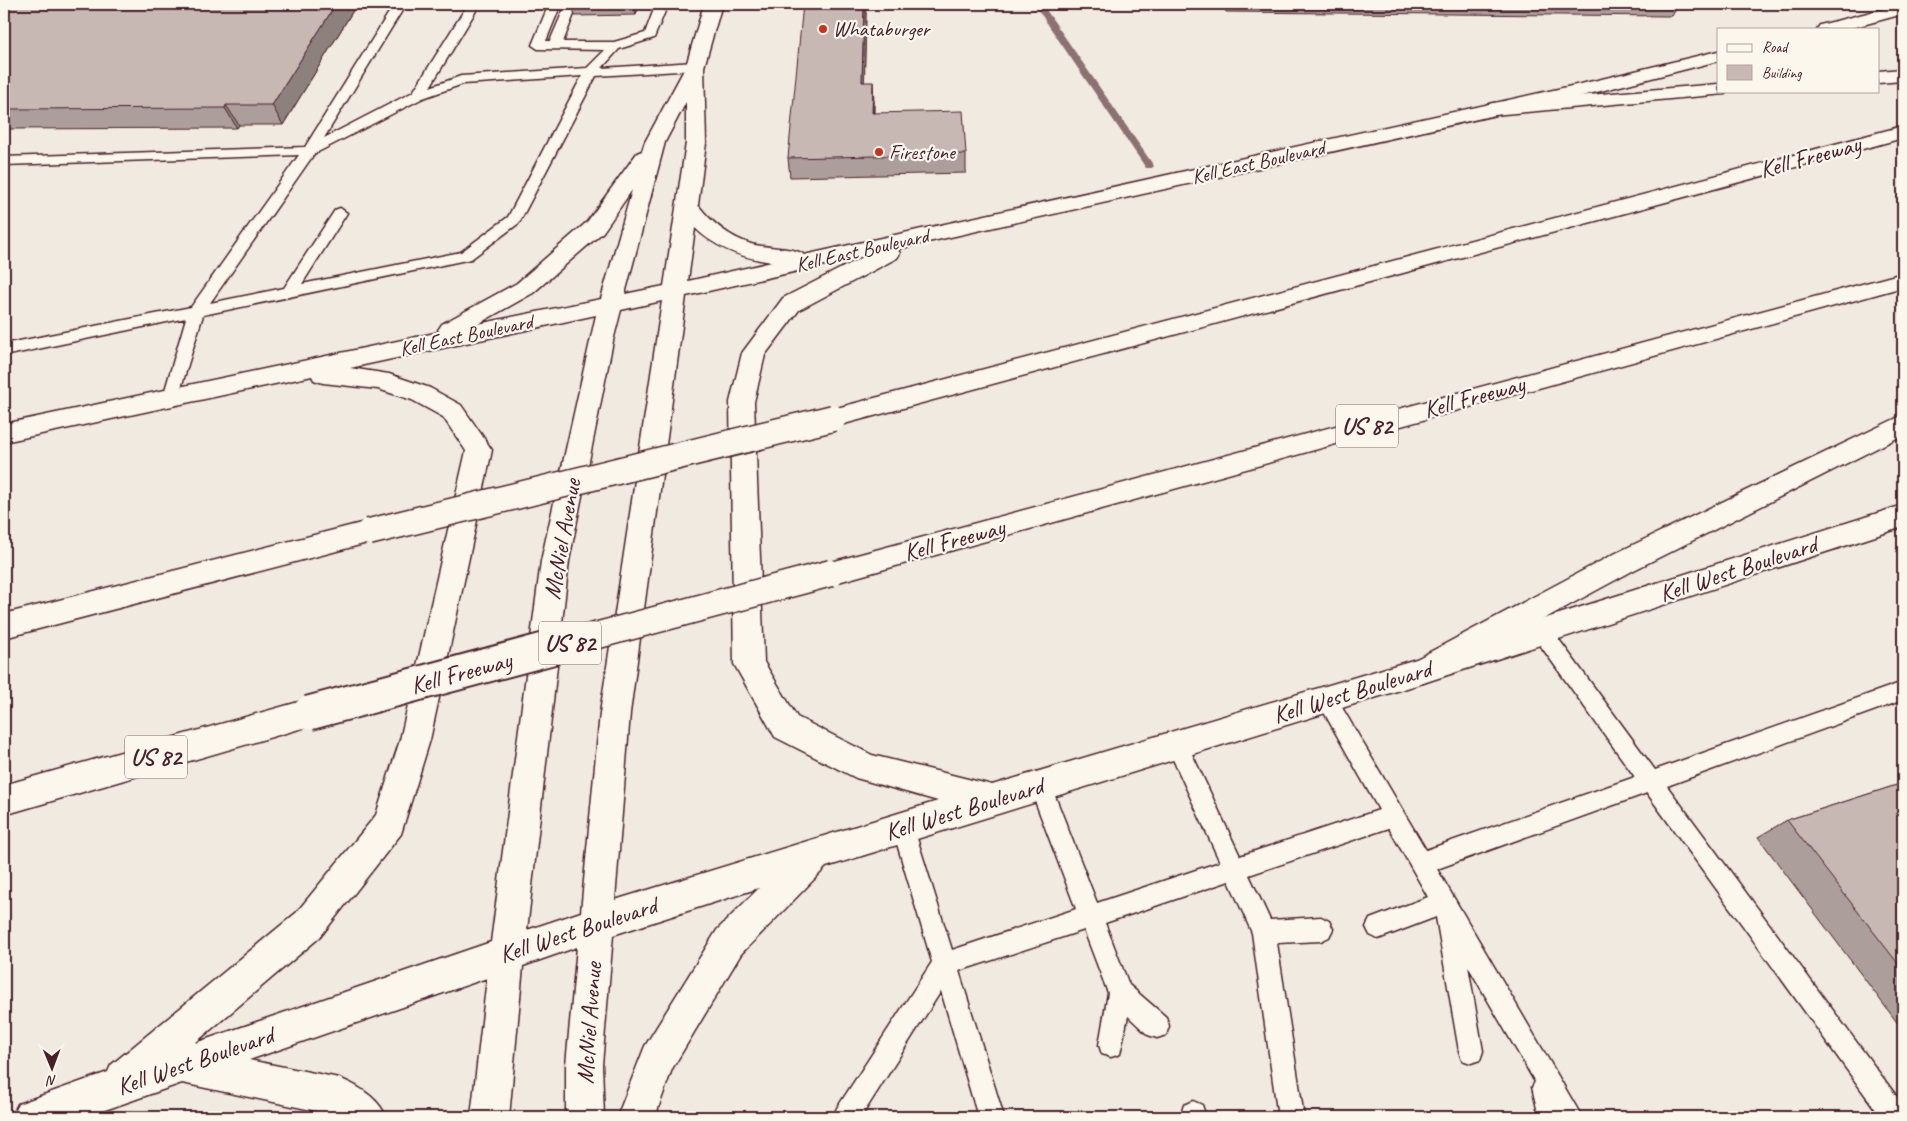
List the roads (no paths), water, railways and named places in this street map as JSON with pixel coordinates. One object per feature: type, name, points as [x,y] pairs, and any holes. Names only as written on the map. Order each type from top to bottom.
[{"type":"main road","name":"McNiel Avenue","points":[[490,1117],[508,952],[556,561],[600,341],[655,142],[695,66],[713,4]]},
{"type":"main road","points":[[1830,28],[1903,10]]},
{"type":"main road","name":"Kell East Boulevard","points":[[4,433],[922,237],[1493,109],[1717,56]]},
{"type":"main road","name":"McNiel Avenue","points":[[585,1117],[584,1065],[615,713],[696,143],[695,66]]},
{"type":"main road","points":[[1880,77],[1903,75]]},
{"type":"main road","points":[[1493,109],[1717,90]]},
{"type":"main road","name":"Kell Freeway","points":[[4,626],[369,532],[834,418],[1903,132]]},
{"type":"main road","points":[[427,343],[525,288],[595,227],[655,142]]},
{"type":"main road","points":[[687,206],[703,227],[722,240],[763,255],[802,259],[842,254]]},
{"type":"main road","points":[[922,237],[791,304],[754,353],[742,402],[749,664],[786,727],[867,768],[993,800]]},
{"type":"main road","name":"Kell Freeway","points":[[4,800],[309,713],[831,573],[1903,280]]},
{"type":"main road","points":[[110,1090],[308,925],[390,823],[415,740],[479,450],[452,411],[421,394],[380,380],[296,371]]},
{"type":"main road","points":[[1423,670],[1624,562],[1903,424]]},
{"type":"main road","name":"Kell West Boulevard","points":[[31,1117],[597,923],[1040,785],[1327,700],[1903,516]]},
{"type":"main road","points":[[636,1117],[658,1059],[729,942],[817,854]]},
{"type":"main road","points":[[180,1065],[339,1097],[367,1117]]},
{"type":"lane","points":[[418,95],[474,4]]},
{"type":"lane","points":[[556,4],[538,45],[615,46],[650,35],[662,4]]},
{"type":"lane","points":[[555,45],[572,4]]},
{"type":"lane","points":[[171,397],[196,311],[309,152],[397,9]]},
{"type":"lane","points":[[4,350],[466,256],[514,220],[591,72],[615,46]]},
{"type":"lane","points":[[4,161],[309,152],[418,95],[461,80],[695,66]]},
{"type":"lane","points":[[289,292],[340,213]]},
{"type":"lane","points":[[1542,632],[1896,1117]]},
{"type":"lane","points":[[1422,863],[1903,691]]},
{"type":"lane","points":[[1327,700],[1569,1117]]},
{"type":"lane","points":[[1177,744],[1237,868],[1264,932],[1291,1117]]},
{"type":"lane","points":[[1040,785],[1120,993],[1157,1026]]},
{"type":"lane","points":[[846,1117],[945,964],[1394,816]]},
{"type":"lane","points":[[903,827],[991,1117]]},
{"type":"lane","points":[[1378,927],[1445,902]]},
{"type":"lane","points":[[1445,902],[1471,1051]]},
{"type":"lane","points":[[1264,932],[1321,929]]},
{"type":"lane","points":[[1111,1044],[1120,993]]},
{"type":"lane","points":[[1540,1068],[1552,1117]]},
{"type":"waterway","points":[[1038,4],[1149,166]]},
{"type":"place","name":"Whataburger","points":[[823,29]]},
{"type":"place","name":"Firestone","points":[[879,152]]}]
